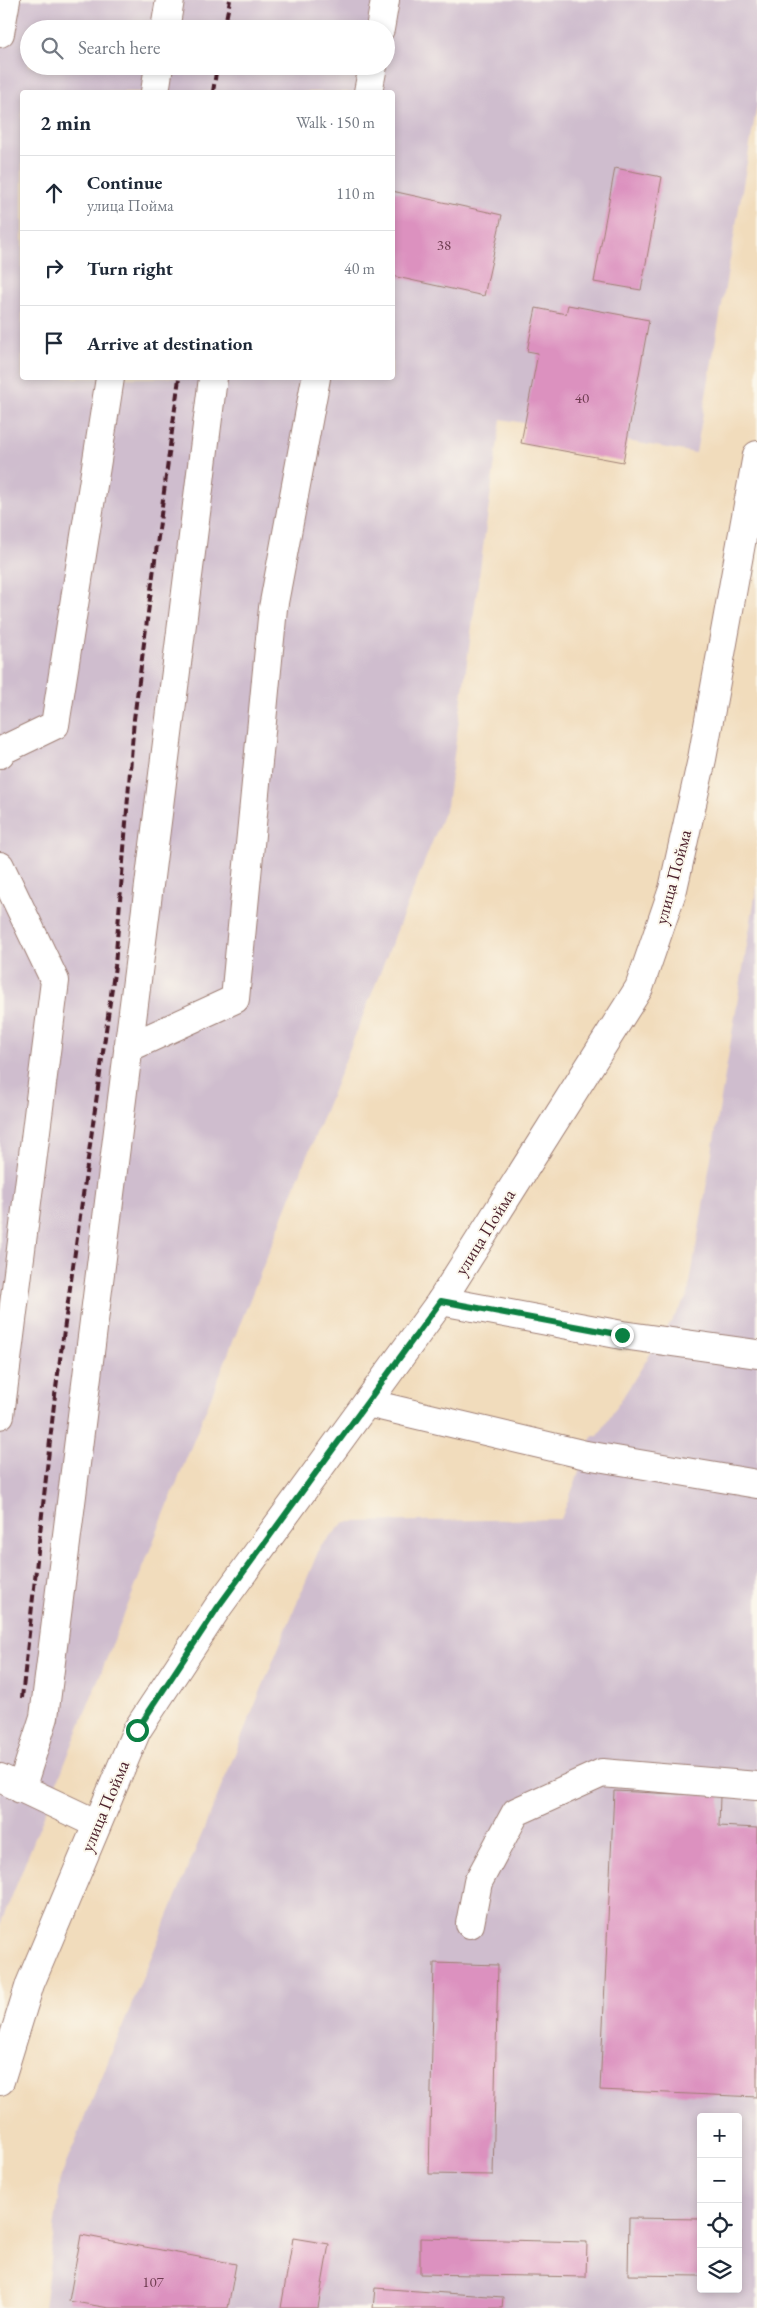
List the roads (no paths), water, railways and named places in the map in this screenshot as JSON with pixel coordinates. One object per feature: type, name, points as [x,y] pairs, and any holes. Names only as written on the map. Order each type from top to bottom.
[{"type":"main road","points":[[0,33],[6,0]]},
{"type":"main road","points":[[167,20],[170,0]]},
{"type":"main road","points":[[382,20],[385,0]]},
{"type":"main road","points":[[155,90],[158,75]]},
{"type":"main road","points":[[368,90],[371,75]]},
{"type":"main road","points":[[0,754],[0,751],[55,725],[110,380]]},
{"type":"main road","points":[[97,1824],[10,1784],[44,1717],[214,380]]},
{"type":"main road","points":[[128,1048],[235,999],[273,608],[316,380]]},
{"type":"main road","name":"улица Пойма","points":[[0,2081],[30,1984],[137,1730],[218,1607],[441,1301],[639,988],[673,889],[702,759],[757,455]]},
{"type":"main road","points":[[0,866],[55,981],[0,1415]]},
{"type":"main road","points":[[441,1301],[622,1335],[757,1354]]},
{"type":"main road","points":[[367,1403],[586,1455],[757,1484]]},
{"type":"main road","points":[[470,1924],[478,1882],[516,1812],[602,1773],[757,1786]]},
{"type":"railway","points":[[226,20],[230,0]]},
{"type":"railway","points":[[213,90],[216,75]]},
{"type":"railway","points":[[22,1698],[55,1395],[115,966],[134,719],[179,380]]}]
